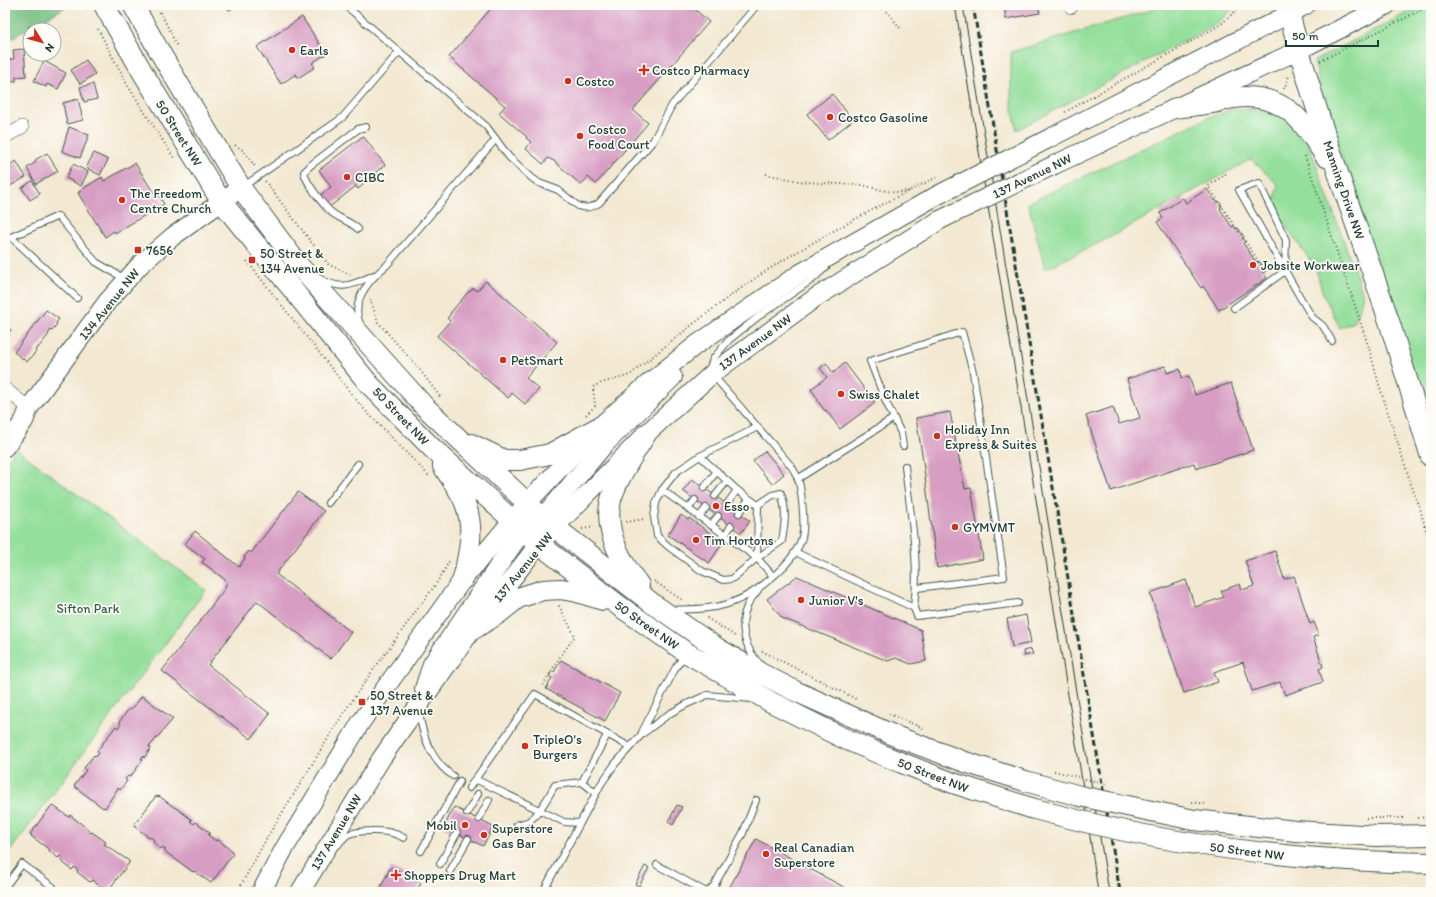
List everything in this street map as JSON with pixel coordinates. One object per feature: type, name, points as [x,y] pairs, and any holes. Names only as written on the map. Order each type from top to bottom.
[{"type":"main road","name":"50 Street NW","points":[[104,5],[143,74],[221,201],[369,384],[431,447],[539,544],[618,605],[700,650],[771,702],[843,738],[952,784],[1074,820],[1154,838],[1247,852],[1306,858],[1431,863]]},
{"type":"main road","name":"50 Street NW","points":[[133,5],[241,188],[300,267],[424,406],[526,504],[548,523],[658,607],[700,650],[756,671],[795,691],[895,736],[965,762],[1025,781],[1080,796],[1193,811],[1296,831],[1377,836],[1431,835]]},
{"type":"main road","name":"137 Avenue NW","points":[[302,889],[381,759],[472,630],[539,544],[548,523],[712,374],[815,298],[940,220],[1299,50],[1387,5]]},
{"type":"main road","name":"137 Avenue NW","points":[[261,892],[284,849],[361,722],[463,579],[518,524],[526,504],[599,427],[650,382],[696,345],[799,274],[852,243],[936,196],[1050,138],[1294,8]]},
{"type":"main road","name":"Manning Drive NW","points":[[1294,8],[1299,50],[1337,172],[1388,321],[1431,457]]},
{"type":"main road","points":[[1176,108],[1242,97],[1257,97],[1276,103],[1293,113],[1303,124],[1337,172]]},
{"type":"main road","name":"134 Avenue NW","points":[[5,447],[24,421],[29,408],[107,302],[126,280],[156,251],[221,201],[241,188]]},
{"type":"main road","points":[[548,523],[604,445],[672,378],[696,345]]},
{"type":"main road","points":[[455,436],[504,460],[520,460],[550,454],[599,427]]},
{"type":"main road","points":[[646,434],[613,492],[609,511],[612,538],[617,552],[627,570],[658,607]]},
{"type":"main road","points":[[431,447],[464,502],[467,512],[471,536],[463,579]]},
{"type":"main road","points":[[419,705],[432,664],[516,540],[518,524]]},
{"type":"main road","points":[[472,630],[498,614],[518,598],[543,590],[560,589],[574,591],[618,605]]},
{"type":"street","points":[[5,137],[22,127]]},
{"type":"street","points":[[5,389],[29,408]]},
{"type":"lane","points":[[345,5],[486,126],[514,163],[536,182],[558,190],[578,206],[588,208],[599,203],[653,141],[672,105],[757,5]]},
{"type":"lane","points":[[241,188],[342,118],[399,52]]},
{"type":"lane","points":[[358,229],[353,224],[331,212],[305,180],[304,172],[358,129],[366,126]]},
{"type":"lane","points":[[395,374],[360,323],[357,317],[357,305],[364,291],[375,275],[392,259],[496,139]]},
{"type":"lane","points":[[1285,271],[1286,240],[1259,183],[1239,190],[1285,271],[1312,317],[1322,326],[1332,341]]},
{"type":"lane","points":[[77,298],[12,237],[58,216],[96,262],[126,280]]},
{"type":"lane","points":[[658,607],[694,609],[717,607],[733,603],[761,586],[791,559],[796,552],[802,537],[804,516],[799,478],[792,467],[712,374],[710,368],[713,359],[729,340],[759,316],[813,280],[852,243]]},
{"type":"lane","points":[[300,267],[334,286],[357,283],[375,275]]},
{"type":"lane","points":[[1234,308],[1285,271]]},
{"type":"lane","points":[[903,446],[900,432],[870,361],[962,332],[972,372],[1004,577],[917,588]]},
{"type":"lane","points":[[799,478],[894,418]]},
{"type":"lane","points":[[758,427],[700,456],[676,472],[662,490],[656,504],[654,517],[658,536],[669,547],[702,571],[723,580],[732,579],[757,558],[782,541],[785,523],[785,504],[780,493],[773,495],[758,505]]},
{"type":"lane","points":[[700,456],[737,490],[758,505]]},
{"type":"lane","points":[[328,503],[358,464]]},
{"type":"lane","points":[[905,466],[917,569],[917,588],[914,608],[916,616],[1018,603]]},
{"type":"lane","points":[[704,488],[717,471]]},
{"type":"lane","points":[[715,496],[727,481]]},
{"type":"lane","points":[[662,490],[757,558],[773,576]]},
{"type":"lane","points":[[727,504],[737,490]]},
{"type":"lane","points":[[739,513],[749,499]]},
{"type":"lane","points":[[688,509],[695,500]]},
{"type":"lane","points":[[757,558],[758,505]]},
{"type":"lane","points":[[699,517],[706,508]]},
{"type":"lane","points":[[711,525],[718,516]]},
{"type":"lane","points":[[725,535],[731,526]]},
{"type":"lane","points":[[796,552],[914,608]]},
{"type":"lane","points":[[761,586],[747,606],[744,622],[744,636],[748,650],[760,664],[795,691]]},
{"type":"lane","points":[[642,734],[676,667],[700,650]]},
{"type":"lane","points":[[469,788],[534,694],[630,747]]},
{"type":"lane","points":[[543,892],[596,793],[615,764],[642,734],[669,714],[707,695],[771,702]]},
{"type":"lane","points":[[419,705],[420,719],[427,743],[437,762],[444,770],[453,776]]},
{"type":"lane","points":[[582,782],[607,735]]},
{"type":"lane","points":[[475,779],[564,822],[579,823]]},
{"type":"lane","points":[[421,851],[460,782]]},
{"type":"lane","points":[[517,824],[529,821],[540,810],[555,785],[582,782],[596,793]]},
{"type":"lane","points":[[467,814],[478,794]]},
{"type":"lane","points":[[479,819],[489,800]]},
{"type":"lane","points":[[657,865],[706,892],[714,886],[743,833],[756,800]]},
{"type":"lane","points":[[302,889],[347,836],[354,832],[389,832],[404,838]]},
{"type":"lane","points":[[440,864],[457,833]]},
{"type":"lane","points":[[450,871],[468,839]]},
{"type":"lane","points":[[5,887],[22,864],[53,887],[49,892]]},
{"type":"path","points":[[156,5],[169,28],[178,49]]},
{"type":"path","points":[[882,5],[900,28]]},
{"type":"path","points":[[1065,112],[1220,25],[1242,5]]},
{"type":"path","points":[[1317,63],[1431,5]]},
{"type":"path","points":[[1282,92],[1291,74]]},
{"type":"path","points":[[233,144],[244,151],[260,175],[328,264],[349,274],[357,283]]},
{"type":"path","points":[[1304,153],[1370,348],[1380,388],[1420,508],[1431,558]]},
{"type":"path","points":[[766,174],[818,184],[836,183],[862,185],[886,191],[910,191]]},
{"type":"path","points":[[1226,174],[1208,186],[1267,276]]},
{"type":"path","points":[[364,291],[371,300],[378,322],[420,370],[441,399]]},
{"type":"path","points":[[237,892],[268,836],[343,714],[371,672],[438,581],[451,557]]},
{"type":"path","points":[[649,577],[724,630],[857,700]]},
{"type":"path","points":[[543,686],[560,657],[575,636],[555,600]]},
{"type":"path","points":[[883,712],[927,730]]},
{"type":"path","points":[[1052,770],[1113,786]]},
{"type":"path","points":[[1185,801],[1193,811],[1213,805]]},
{"type":"path","points":[[1415,818],[1431,817]]},
{"type":"path","points":[[1365,818],[1408,818]]},
{"type":"green space","points":[[5,5],[69,5],[40,22],[22,22],[22,32],[5,42]]},
{"type":"green space","points":[[1168,5],[1236,5],[1227,15],[1212,26],[1017,130],[1011,101],[1011,52]]},
{"type":"green space","points":[[1423,5],[1431,5],[1431,426],[1323,100],[1314,61]]},
{"type":"green space","points":[[1233,109],[1253,109],[1272,114],[1281,112],[1308,142],[1363,294],[1359,311],[1354,322],[1340,328],[1323,294],[1316,269],[1273,208],[1278,185],[1251,159],[1109,238],[1045,269],[1028,203],[1207,118]]},
{"type":"green space","name":"Sifton Park","points":[[16,449],[206,590],[5,858],[5,464]]},
{"type":"building","points":[[226,5],[237,5],[229,10]]},
{"type":"building","name":"Costco","points":[[494,5],[690,5],[709,22],[633,110],[648,123],[596,184],[588,177],[581,185],[554,161],[548,158],[543,164],[526,149],[531,142],[499,113],[505,106],[449,57]]},
{"type":"building","points":[[1004,5],[1038,5],[1040,13],[1006,19]]},
{"type":"building","name":"Earls","points":[[302,17],[326,54],[312,63],[315,67],[298,78],[296,74],[281,84],[257,47]]},
{"type":"building","points":[[22,49],[22,62],[25,62],[26,76],[16,77],[16,81],[5,82],[5,60],[14,59],[13,50]]},
{"type":"building","points":[[86,60],[95,74],[80,84],[71,70]]},
{"type":"building","points":[[44,62],[66,73],[58,89],[47,84],[46,87],[34,81]]},
{"type":"building","points":[[93,84],[97,99],[84,102],[80,87]]},
{"type":"building","name":"Costco Gasoline","points":[[832,94],[853,120],[828,140],[807,114]]},
{"type":"building","points":[[78,99],[83,120],[67,124],[63,103]]},
{"type":"building","points":[[69,127],[89,135],[80,158],[62,151]]},
{"type":"building","name":"CIBC","points":[[363,136],[385,165],[362,183],[363,185],[358,189],[356,186],[328,208],[319,196],[331,187],[319,170]]},
{"type":"building","points":[[47,153],[58,171],[36,184],[27,168],[36,162],[35,160]]},
{"type":"building","points":[[94,153],[108,160],[100,175],[86,168]]},
{"type":"building","points":[[16,161],[26,177],[5,189],[5,168]]},
{"type":"building","name":"The Freedom Centre Church","points":[[135,163],[157,197],[159,196],[164,204],[115,233],[114,231],[105,237],[78,193],[102,177],[104,181]]},
{"type":"building","points":[[73,164],[88,172],[81,186],[66,178]]},
{"type":"building","points":[[32,181],[40,194],[30,200],[22,188]]},
{"type":"building","points":[[1207,189],[1215,201],[1219,201],[1222,206],[1220,209],[1232,227],[1234,226],[1236,229],[1238,228],[1244,237],[1242,238],[1245,242],[1243,243],[1256,262],[1260,262],[1264,267],[1262,271],[1267,278],[1219,310],[1203,286],[1201,288],[1157,222],[1163,218],[1160,213],[1183,198],[1186,203]]},
{"type":"building","name":"PetSmart","points":[[486,281],[557,342],[526,378],[539,389],[525,404],[512,393],[508,398],[437,336],[450,321],[447,318],[451,312],[469,291],[470,292],[473,288],[477,291]]},
{"type":"building","points":[[46,310],[59,319],[52,331],[51,330],[27,362],[14,352]]},
{"type":"building","points":[[5,325],[11,330],[5,337]]},
{"type":"building","name":"Swiss Chalet","points":[[826,363],[833,373],[845,363],[875,403],[840,429],[817,400],[818,399],[811,389],[827,377],[820,368]]},
{"type":"building","points":[[1165,366],[1167,373],[1180,369],[1182,378],[1189,376],[1195,395],[1231,383],[1253,450],[1196,469],[1194,463],[1111,491],[1086,416],[1113,407],[1119,424],[1140,418],[1127,379]]},
{"type":"building","points":[[950,412],[965,489],[971,488],[983,559],[937,568],[916,418]]},
{"type":"building","points":[[765,451],[784,474],[772,484],[753,461]]},
{"type":"building","name":"Esso","points":[[692,479],[750,521],[741,533],[683,491]]},
{"type":"building","points":[[298,492],[324,511],[276,574],[351,632],[331,659],[257,601],[208,665],[270,714],[251,739],[162,671],[226,587],[225,585],[228,582],[202,562],[205,559],[185,544],[195,531],[239,567],[245,558],[244,557],[249,551],[251,553]]},
{"type":"building","name":"Tim Hortons","points":[[681,515],[688,520],[689,518],[713,535],[712,537],[722,544],[709,563],[668,535]]},
{"type":"building","points":[[1275,551],[1284,579],[1294,576],[1310,624],[1314,622],[1319,635],[1313,637],[1323,667],[1319,669],[1323,682],[1285,695],[1280,682],[1252,691],[1243,662],[1214,672],[1218,682],[1184,693],[1150,593],[1186,580],[1195,607],[1224,597],[1221,591],[1240,584],[1242,590],[1254,586],[1245,561]]},
{"type":"building","points":[[797,576],[921,630],[926,661],[911,664],[896,658],[888,661],[782,618],[767,599]]},
{"type":"building","points":[[1026,615],[1031,643],[1012,647],[1007,619]]},
{"type":"building","points":[[1031,649],[1033,654],[1024,656],[1023,651]]},
{"type":"building","points":[[561,660],[620,693],[605,721],[546,689],[552,678],[549,676],[552,671],[554,672]]},
{"type":"building","points":[[142,696],[173,719],[149,747],[151,748],[144,758],[143,756],[141,759],[143,760],[130,777],[128,776],[125,779],[127,781],[120,790],[118,788],[105,808],[103,808],[74,786],[86,770],[84,768],[94,755],[96,757],[99,753],[97,751],[116,726],[118,728],[121,724],[119,722],[129,709],[131,710]]},
{"type":"building","points":[[156,796],[159,796],[175,807],[192,820],[190,821],[194,824],[196,822],[210,833],[208,835],[216,841],[217,839],[232,851],[231,852],[233,854],[211,883],[164,851],[166,849],[163,847],[161,849],[153,842],[154,840],[151,837],[150,838],[135,827],[136,826],[134,825]]},
{"type":"building","points":[[52,805],[69,817],[70,815],[89,830],[88,831],[90,833],[92,832],[106,842],[104,844],[129,861],[107,892],[92,880],[90,882],[77,872],[78,870],[74,867],[72,870],[61,861],[63,858],[60,856],[58,858],[31,836],[32,835],[30,834]]},
{"type":"building","points":[[677,805],[682,807],[673,825],[668,822]]},
{"type":"building","name":"Mobil","points":[[454,807],[493,827],[483,846],[444,827]]},
{"type":"building","name":"Real Canadian Superstore","points":[[756,839],[812,870],[853,892],[727,892]]},
{"type":"building","points":[[645,866],[649,868],[639,886],[635,884]]},
{"type":"building","name":"Shoppers Drug Mart","points":[[391,867],[421,883],[416,892],[378,892]]},
{"type":"tram line","points":[[955,5],[1081,774],[1098,892]]},
{"type":"tram line","points":[[963,5],[1109,892]]},
{"type":"railway","points":[[973,5],[1120,892]]},
{"type":"place","name":"Earls","points":[[292,50]]},
{"type":"place","name":"Costco Pharmacy","points":[[644,70]]},
{"type":"place","name":"Costco","points":[[568,81]]},
{"type":"place","name":"Costco Gasoline","points":[[830,117]]},
{"type":"place","name":"Costco Food Court","points":[[580,136]]},
{"type":"place","name":"CIBC","points":[[347,177]]},
{"type":"place","name":"The Freedom Centre Church","points":[[122,200]]},
{"type":"place","name":"7656","points":[[138,250]]},
{"type":"place","name":"50 Street & 134 Avenue","points":[[252,260]]},
{"type":"place","name":"Jobsite Workwear","points":[[1253,265]]},
{"type":"place","name":"PetSmart","points":[[503,360]]},
{"type":"place","name":"Swiss Chalet","points":[[841,394]]},
{"type":"place","name":"Holiday Inn Express & Suites","points":[[937,436]]},
{"type":"place","name":"Esso","points":[[716,506]]},
{"type":"place","name":"GYMVMT","points":[[955,527]]},
{"type":"place","name":"Tim Hortons","points":[[696,540]]},
{"type":"place","name":"Junior V's","points":[[801,600]]},
{"type":"place","name":"50 Street & 137 Avenue","points":[[362,702]]},
{"type":"place","name":"TripleO's Burgers","points":[[525,746]]},
{"type":"place","name":"Mobil","points":[[465,825]]},
{"type":"place","name":"Superstore Gas Bar","points":[[484,835]]},
{"type":"place","name":"Real Canadian Superstore","points":[[766,854]]},
{"type":"place","name":"Shoppers Drug Mart","points":[[396,875]]}]
